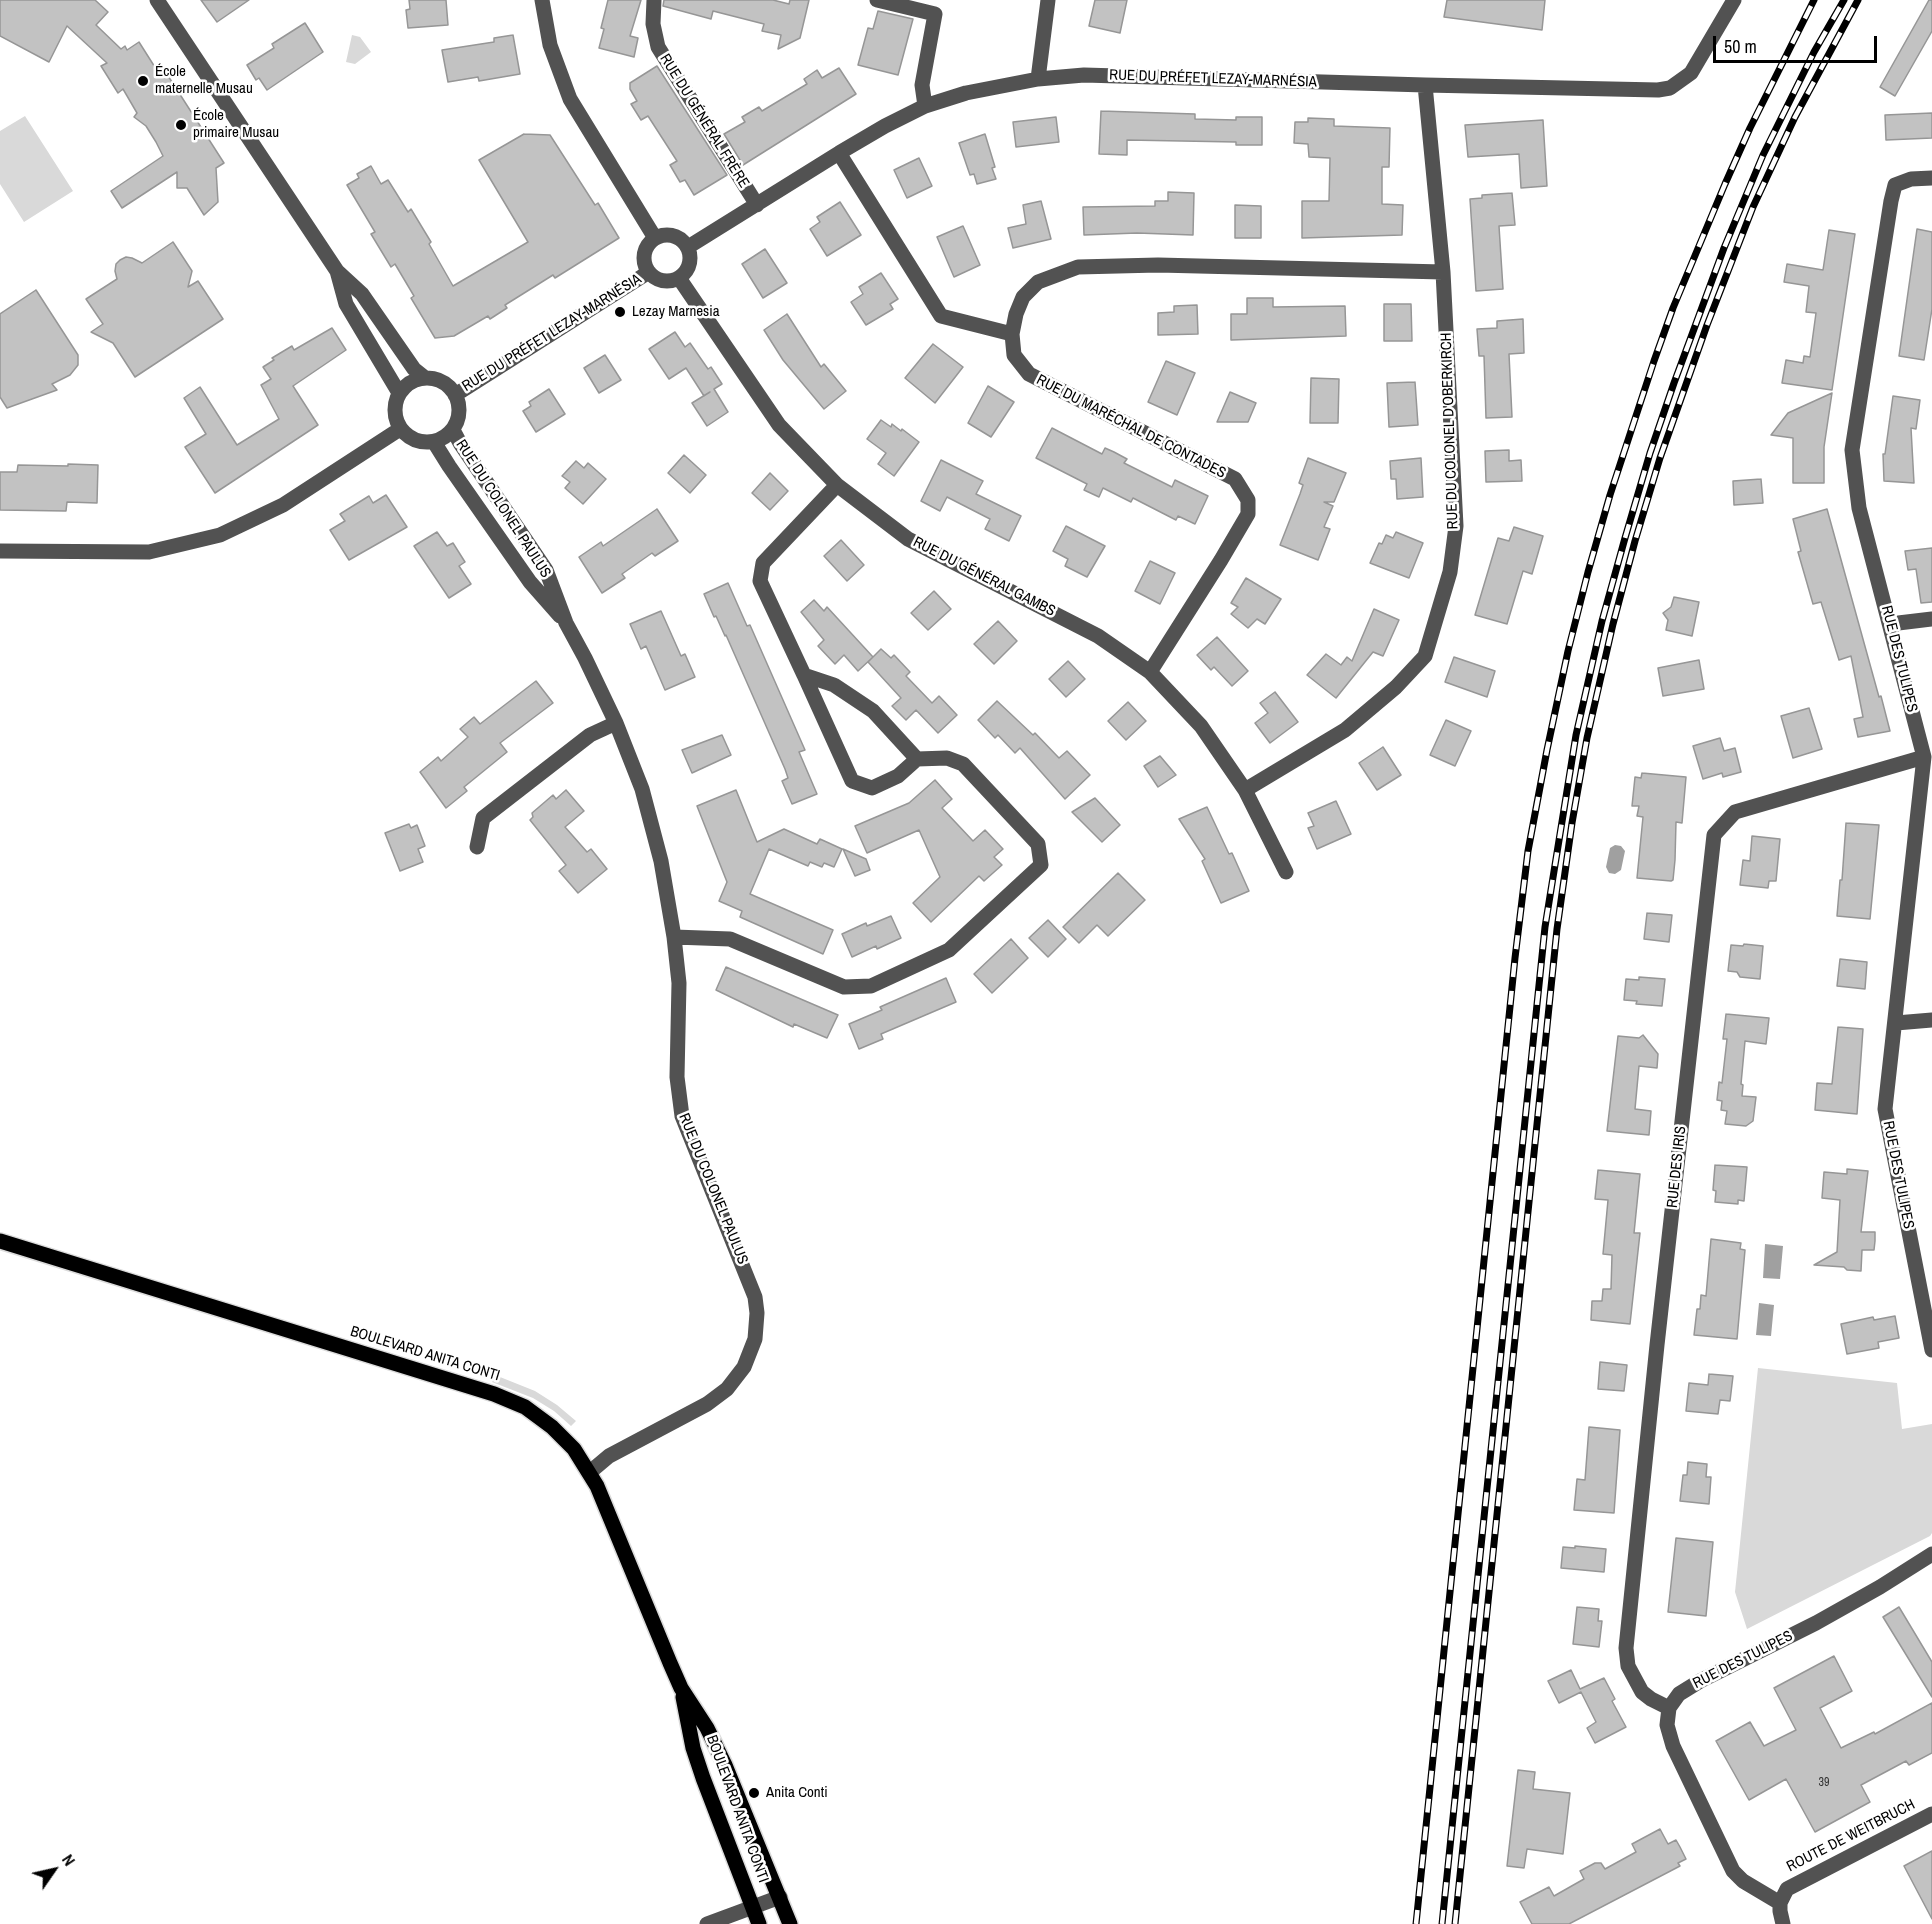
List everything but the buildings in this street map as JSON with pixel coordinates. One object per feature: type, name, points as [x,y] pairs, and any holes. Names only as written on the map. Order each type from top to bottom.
[{"type":"main road","name":"BOULEVARD ANITA CONTI","points":[[0,1241],[505,1398],[525,1407],[552,1427],[574,1449],[590,1472],[681,1688],[707,1728],[725,1765],[781,1899]]},
{"type":"main road","name":"BOULEVARD ANITA CONTI","points":[[681,1688],[693,1748],[753,1907]]},
{"type":"main road","points":[[781,1899],[790,1924]]},
{"type":"main road","points":[[753,1907],[759,1924]]},
{"type":"street","points":[[157,0],[337,272],[362,294],[414,369],[424,377],[442,381],[455,394],[459,416],[453,430],[434,442],[415,440],[400,429],[394,411],[395,402],[405,385],[424,377]]},
{"type":"street","points":[[542,0],[550,45],[570,99],[655,238]]},
{"type":"street","name":"RUE DU GÉNÉRAL FRÈRE","points":[[654,0],[653,24],[658,47],[756,205]]},
{"type":"street","points":[[877,0],[937,7],[922,85],[925,106]]},
{"type":"street","points":[[1038,79],[1048,0]]},
{"type":"street","name":"RUE DU PRÉFET LEZAY-MARNÉSIA","points":[[688,248],[839,153],[925,106],[966,93],[1038,79],[1084,75],[1658,90],[1670,88],[1685,79],[1699,63],[1734,0]]},
{"type":"street","name":"RUE DU COLONEL D'OBERKIRCH","points":[[1245,790],[1345,730],[1396,687],[1425,656],[1449,572],[1455,526],[1443,272],[1425,85]]},
{"type":"street","points":[[839,153],[940,316],[1012,334]]},
{"type":"street","name":"RUE DES TULIPES","points":[[1932,178],[1911,179],[1895,185],[1852,450],[1859,508],[1924,757],[1886,1109],[1932,1350]]},
{"type":"street","points":[[670,234],[678,237],[688,248],[690,261],[685,273],[679,278],[667,281],[654,277],[649,272],[644,257],[645,249],[655,238],[670,234]]},
{"type":"street","name":"RUE DU MARÉCHAL DE CONTADES","points":[[1150,672],[1248,514],[1248,500],[1235,479],[1029,374],[1014,355],[1012,334],[1016,314],[1023,297],[1038,282],[1078,267],[1158,265],[1443,272]]},
{"type":"street","points":[[337,272],[346,304],[399,393]]},
{"type":"street","name":"RUE DU PRÉFET LEZAY-MARNÉSIA","points":[[455,394],[649,272]]},
{"type":"street","name":"RUE DU GÉNÉRAL GAMBS","points":[[679,278],[779,425],[837,485],[908,539],[1098,636],[1150,672],[1201,726],[1245,790],[1286,872]]},
{"type":"street","points":[[0,551],[149,552],[220,535],[283,505],[400,429]]},
{"type":"street","name":"RUE DU COLONEL PAULUS","points":[[453,430],[546,570],[566,623],[616,723],[642,789],[662,869],[674,937],[679,990],[677,1077],[682,1116],[752,1285],[757,1313],[755,1339],[744,1367],[727,1389],[707,1404],[609,1456],[590,1472]]},
{"type":"street","name":"RUE DU COLONEL PAULUS","points":[[434,442],[448,466],[530,582],[566,623]]},
{"type":"street","points":[[674,937],[730,939],[844,987],[871,986],[949,950],[1041,865],[1038,844],[963,764],[948,758],[917,759],[898,776],[872,788],[852,781],[760,581],[763,563],[837,485]]},
{"type":"street","points":[[1890,624],[1932,619]]},
{"type":"street","points":[[804,675],[834,685],[873,711],[917,759]]},
{"type":"street","points":[[477,847],[483,818],[590,735],[616,723]]},
{"type":"street","name":"RUE DES IRIS","points":[[1669,1708],[1642,1692],[1628,1666],[1626,1648],[1714,835],[1735,812],[1924,757]]},
{"type":"street","points":[[1896,1023],[1932,1020]]},
{"type":"street","name":"RUE DES TULIPES","points":[[1669,1708],[1679,1694],[1700,1681],[1816,1623],[1932,1554]]},
{"type":"street","points":[[1669,1708],[1667,1725],[1672,1746],[1733,1871],[1743,1881],[1780,1903],[1783,1924]]},
{"type":"street","name":"ROUTE DE WEITBRUCH","points":[[1780,1903],[1787,1889],[1932,1814]]},
{"type":"street","points":[[707,1924],[781,1899]]},
{"type":"shaded area","points":[[352,35],[360,37],[371,52],[355,64],[346,62]]},
{"type":"shaded area","points":[[25,116],[73,191],[24,222],[0,184],[0,131]]},
{"type":"shaded area","points":[[1615,845],[1621,846],[1625,851],[1621,870],[1615,874],[1609,873],[1606,867],[1610,848]]},
{"type":"shaded area","points":[[1765,1244],[1783,1246],[1780,1279],[1763,1278]]},
{"type":"shaded area","points":[[1759,1303],[1774,1305],[1771,1336],[1756,1335]]},
{"type":"shaded area","points":[[1758,1368],[1897,1383],[1902,1429],[1932,1424],[1932,1533],[1747,1629],[1735,1592]]},
{"type":"shaded area","points":[[495,1375],[535,1391],[576,1421],[571,1426],[554,1411],[533,1398],[492,1382]]},
{"type":"railway","points":[[1416,1924],[1515,958],[1528,851],[1547,750],[1588,572],[1610,495],[1654,361],[1673,308],[1725,184],[1750,128],[1814,0]]},
{"type":"railway","points":[[1442,1924],[1545,927],[1576,735],[1602,621],[1625,538],[1674,383],[1724,248],[1763,155],[1814,52],[1844,0]]},
{"type":"railway","points":[[1455,1924],[1557,929],[1587,738],[1635,541],[1660,458],[1707,325],[1753,207],[1795,117],[1858,0]]},
{"type":"place","name":"École maternelle Musau","points":[[143,81]]},
{"type":"place","name":"École primaire Musau","points":[[181,125]]},
{"type":"place","name":"Lezay Marnesia","points":[[620,312]]},
{"type":"place","name":"Anita Conti","points":[[754,1793]]}]
